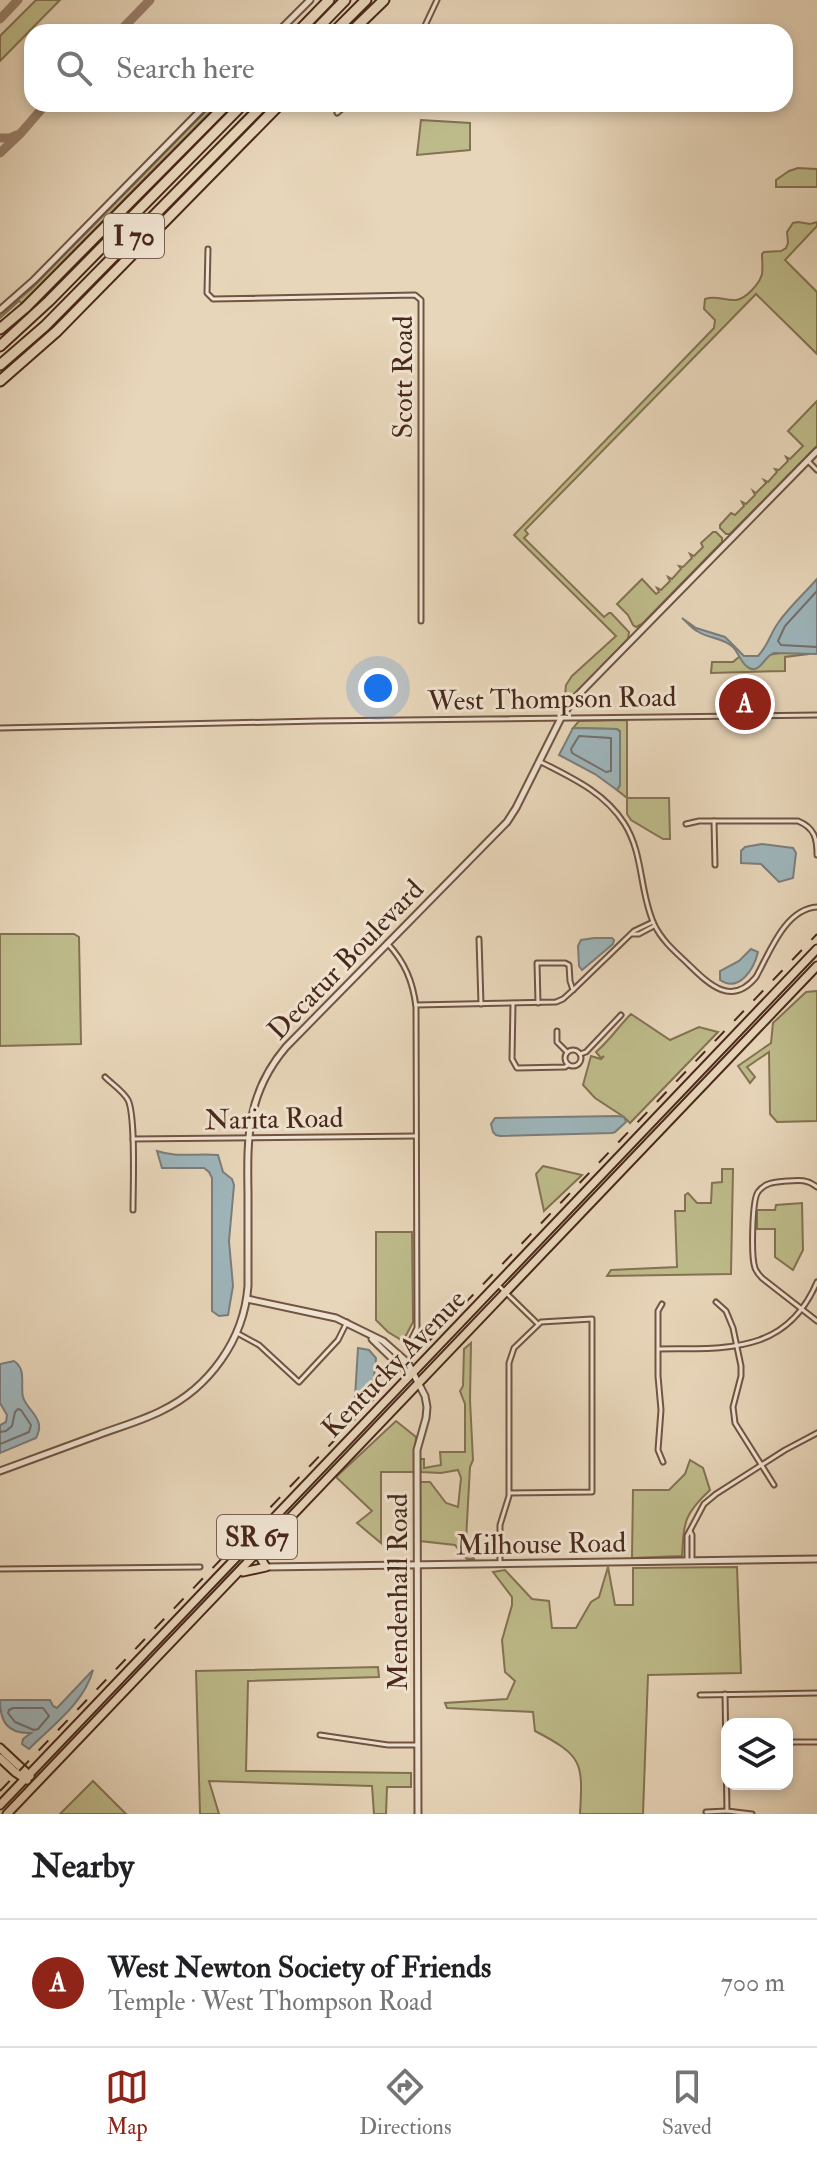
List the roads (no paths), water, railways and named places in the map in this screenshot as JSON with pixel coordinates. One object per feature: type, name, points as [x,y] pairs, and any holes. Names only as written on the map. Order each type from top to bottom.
[{"type":"highway","points":[[306,24],[329,0]]},
{"type":"highway","points":[[322,24],[345,0]]},
{"type":"highway","points":[[342,24],[366,0]]},
{"type":"highway","points":[[359,24],[384,0]]},
{"type":"highway","points":[[0,329],[26,307],[219,112]]},
{"type":"highway","name":"I 70","points":[[0,346],[49,301],[235,112]]},
{"type":"highway","name":"I 70","points":[[0,365],[45,326],[256,112]]},
{"type":"highway","points":[[0,381],[57,331],[272,112]]},
{"type":"main road","name":"Kentucky Avenue","points":[[0,1805],[817,949]]},
{"type":"main road","name":"Kentucky Avenue","points":[[7,1814],[817,966]]},
{"type":"main road","points":[[264,1547],[260,1557],[266,1567]]},
{"type":"main road","points":[[238,1574],[266,1567]]},
{"type":"main road","points":[[0,1748],[36,1785]]},
{"type":"main road","points":[[0,1758],[27,1777]]},
{"type":"street","points":[[286,24],[310,0]]},
{"type":"street","points":[[426,24],[437,0]]},
{"type":"street","points":[[0,310],[34,280],[199,112]]},
{"type":"street","name":"Scott Road","points":[[208,249],[207,293],[213,299],[415,295],[421,300],[421,621]]},
{"type":"street","name":"Decatur Boulevard","points":[[0,1471],[155,1414],[191,1392],[211,1373],[237,1333],[247,1299],[248,1138],[255,1099],[277,1057],[507,822],[561,718],[576,696],[817,451]]},
{"type":"street","points":[[808,461],[817,470]]},
{"type":"street","name":"West Thompson Road","points":[[0,728],[817,715]]},
{"type":"street","points":[[539,761],[588,787],[619,816],[637,851],[654,924],[668,945],[710,985],[720,990],[743,988],[755,979],[792,917],[805,909],[817,907]]},
{"type":"street","points":[[686,824],[794,820],[805,824],[816,836],[817,855]]},
{"type":"street","points":[[714,821],[715,865]]},
{"type":"street","points":[[416,1005],[556,1002],[632,934],[639,934],[654,924]]},
{"type":"street","points":[[479,939],[481,1004]]},
{"type":"street","points":[[387,943],[408,974],[416,1005],[417,1328],[412,1338]]},
{"type":"street","points":[[538,1003],[537,963],[569,965],[573,990]]},
{"type":"street","points":[[513,1004],[512,1059],[517,1068],[580,1064],[580,1054],[574,1050],[567,1052]]},
{"type":"street","points":[[580,1054],[586,1052],[621,1015]]},
{"type":"street","points":[[557,1031],[557,1042],[567,1052]]},
{"type":"street","points":[[567,1052],[568,1065]]},
{"type":"street","points":[[105,1077],[129,1102],[133,1139],[133,1210]]},
{"type":"street","name":"Narita Road","points":[[133,1139],[416,1136]]},
{"type":"street","points":[[816,1187],[802,1180],[774,1182],[765,1185],[753,1202],[755,1267],[760,1276],[817,1321]]},
{"type":"street","points":[[659,1349],[738,1347],[771,1335],[802,1309],[817,1282]]},
{"type":"street","points":[[498,1285],[538,1324]]},
{"type":"street","points":[[247,1299],[319,1313],[347,1322],[371,1337],[403,1369],[413,1374]]},
{"type":"street","points":[[716,1302],[726,1311],[738,1347],[742,1374],[733,1416],[738,1430],[774,1485]]},
{"type":"street","points":[[662,1304],[658,1311],[661,1410],[658,1450],[663,1462]]},
{"type":"street","points":[[500,1564],[500,1525],[509,1493],[509,1360],[514,1348],[538,1324],[547,1320],[592,1319],[592,1492],[509,1493]]},
{"type":"street","points":[[237,1333],[255,1342],[299,1382],[338,1340],[347,1322]]},
{"type":"street","name":"Mendenhall Road","points":[[413,1374],[427,1407],[417,1450],[418,1814]]},
{"type":"street","points":[[690,1561],[690,1531],[699,1511],[710,1499],[817,1433]]},
{"type":"street","name":"Milhouse Road","points":[[266,1567],[817,1559]]},
{"type":"street","points":[[0,1569],[200,1567]]},
{"type":"street","points":[[700,1695],[817,1693]]},
{"type":"street","points":[[725,1694],[725,1718]]},
{"type":"street","points":[[320,1735],[388,1745],[418,1745]]},
{"type":"street","points":[[793,1742],[817,1742]]},
{"type":"street","points":[[727,1790],[727,1811]]},
{"type":"street","points":[[706,1812],[752,1814]]},
{"type":"water","points":[[817,579],[817,654],[774,653],[757,668],[751,669],[729,644],[701,634],[682,618],[696,628],[725,637],[744,656],[758,656],[782,617]]},
{"type":"water","points":[[573,728],[617,729],[620,732],[620,785],[617,790],[559,755]]},
{"type":"water","points":[[762,844],[793,848],[796,853],[793,878],[779,882],[761,864],[741,863],[741,851],[745,847]]},
{"type":"water","points":[[581,940],[614,940],[582,970],[578,946]]},
{"type":"water","points":[[751,949],[758,952],[745,977],[733,984],[720,980],[720,971],[739,961]]},
{"type":"water","points":[[624,1117],[626,1122],[612,1133],[500,1136],[493,1132],[491,1124],[495,1118]]},
{"type":"water","points":[[157,1151],[180,1155],[218,1155],[223,1172],[232,1179],[229,1241],[233,1286],[228,1315],[219,1316],[212,1311],[212,1178],[204,1168],[162,1168]]},
{"type":"water","points":[[358,1348],[369,1350],[376,1358],[370,1387],[358,1399],[355,1397]]},
{"type":"water","points":[[14,1361],[22,1373],[23,1397],[36,1418],[39,1430],[36,1438],[0,1453],[0,1425],[6,1422],[7,1415],[0,1403],[0,1364]]},
{"type":"water","points":[[93,1670],[83,1693],[67,1713],[29,1749],[22,1744],[31,1733],[11,1729],[3,1720],[0,1700],[50,1700],[57,1708]]},
{"type":"railway","points":[[0,1791],[817,934]]},
{"type":"place","name":"West Newton Society of Friends","points":[[745,704]]}]
